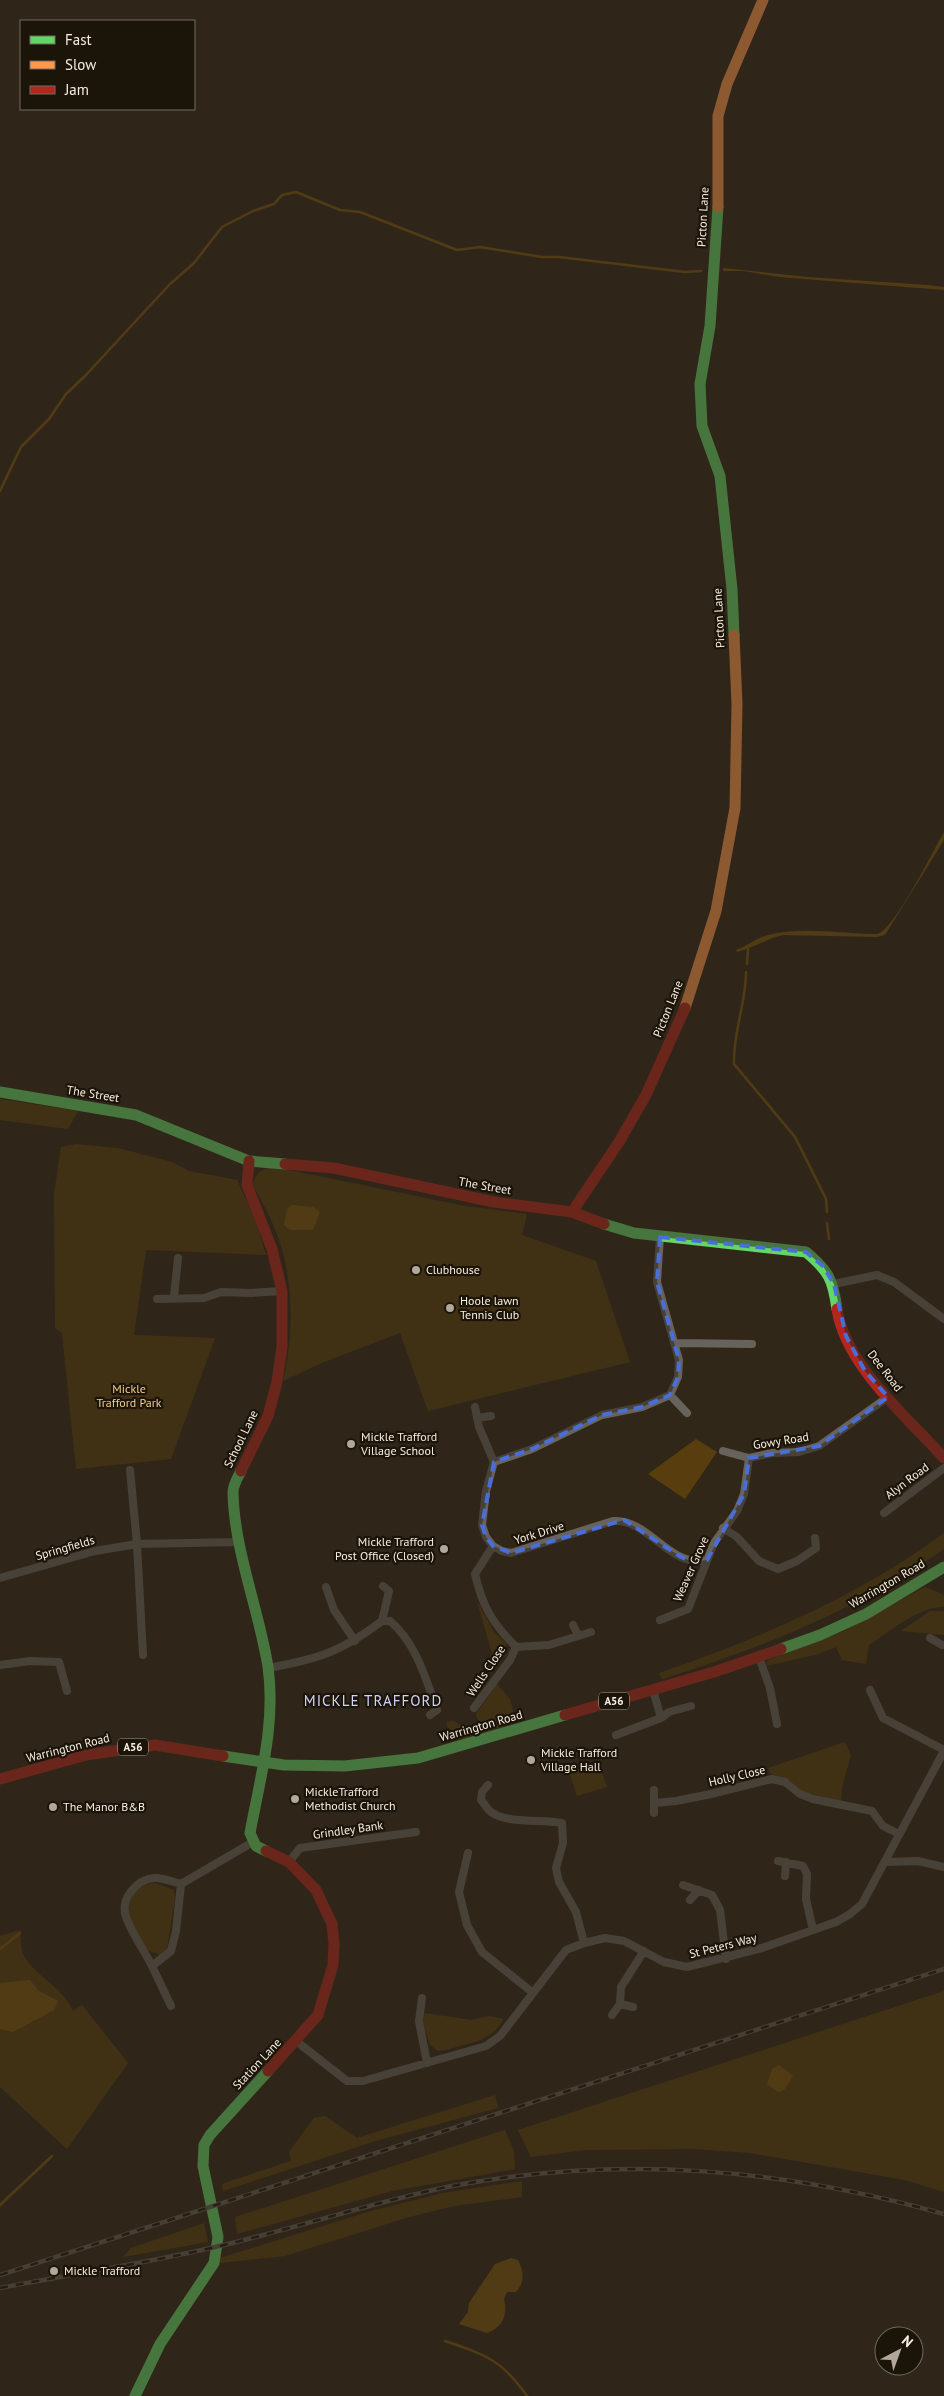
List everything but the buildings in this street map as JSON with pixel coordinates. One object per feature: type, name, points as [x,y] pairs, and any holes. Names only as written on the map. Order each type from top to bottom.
[{"type":"street","name":"Picton Lane","points":[[572,1212],[619,1142],[637,1111],[684,1013],[716,911],[735,808],[737,704],[732,589],[720,476],[702,426],[700,384],[710,326],[719,191],[718,116],[727,84],[763,0]]},
{"type":"street","name":"The Street","points":[[0,1092],[136,1115],[249,1161],[334,1168],[494,1202],[572,1212],[612,1227],[660,1236],[806,1252],[823,1266],[834,1284]]},
{"type":"street","name":"School Lane","points":[[249,1161],[247,1185],[272,1249],[282,1291],[282,1347],[277,1382],[268,1416],[242,1465],[233,1490],[240,1542],[268,1668],[270,1714],[264,1762]]},
{"type":"street","points":[[494,1462],[532,1449],[602,1415],[642,1408],[670,1395],[678,1377],[679,1360],[676,1343],[657,1282],[660,1236]]},
{"type":"street","points":[[174,1297],[178,1258]]},
{"type":"street","points":[[834,1284],[877,1275],[894,1282],[944,1319]]},
{"type":"street","name":"Dee Road","points":[[834,1284],[838,1313],[846,1336],[865,1371],[944,1458]]},
{"type":"street","points":[[157,1298],[204,1298],[221,1292],[282,1291]]},
{"type":"street","points":[[676,1343],[752,1344]]},
{"type":"street","points":[[670,1395],[687,1413]]},
{"type":"street","name":"Gowy Road","points":[[723,1451],[749,1458],[772,1453],[800,1452],[819,1446],[888,1397]]},
{"type":"street","points":[[475,1407],[489,1454],[494,1462],[486,1491],[482,1526],[486,1537],[493,1546]]},
{"type":"street","points":[[477,1418],[490,1416]]},
{"type":"street","name":"Weaver Grove","points":[[660,1620],[688,1609],[714,1543],[722,1528],[737,1512],[744,1494],[749,1458]]},
{"type":"street","name":"Alyn Road","points":[[884,1513],[944,1468]]},
{"type":"street","points":[[130,1470],[143,1655]]},
{"type":"street","name":"York Drive","points":[[493,1546],[511,1553],[613,1521],[624,1520],[637,1526],[681,1557],[693,1562],[707,1560]]},
{"type":"street","points":[[722,1528],[738,1537],[759,1560],[778,1569],[797,1561],[816,1548],[815,1538]]},
{"type":"street","name":"Springfields","points":[[0,1578],[95,1550],[136,1544],[240,1542]]},
{"type":"street","name":"Wells Close","points":[[493,1546],[475,1574],[477,1586],[488,1616],[516,1647]]},
{"type":"street","name":"Warrington Road","points":[[0,1779],[86,1755],[155,1745],[284,1765],[345,1766],[418,1758],[653,1690],[759,1657],[820,1635],[866,1614],[944,1567]]},
{"type":"street","points":[[326,1586],[334,1610],[355,1641]]},
{"type":"street","points":[[382,1621],[386,1589],[398,1592]]},
{"type":"street","points":[[268,1668],[313,1660],[355,1641],[382,1621],[390,1621],[398,1628],[421,1665],[437,1710],[430,1715]]},
{"type":"street","points":[[573,1624],[578,1635]]},
{"type":"street","name":"Wells Close","points":[[516,1647],[549,1645],[591,1632]]},
{"type":"street","points":[[930,1638],[941,1645]]},
{"type":"street","name":"Wells Close","points":[[474,1708],[510,1660],[516,1647]]},
{"type":"street","points":[[759,1657],[770,1688],[777,1724]]},
{"type":"street","points":[[2,1665],[30,1661],[59,1662],[67,1691]]},
{"type":"street","points":[[653,1690],[661,1718]]},
{"type":"street","points":[[870,1690],[883,1718],[944,1750]]},
{"type":"street","points":[[616,1735],[661,1718],[670,1712],[691,1706]]},
{"type":"street","name":"St Peters Way","points":[[296,2041],[347,2081],[364,2081],[486,2046],[500,2036],[566,1950],[584,1942],[605,1938],[624,1941],[664,1962],[687,1967],[726,1958],[836,1922],[862,1904],[944,1750]]},
{"type":"street","points":[[171,2006],[126,1917],[124,1906],[130,1893],[143,1880],[156,1877],[181,1884],[253,1842],[250,1833],[264,1762]]},
{"type":"street","name":"Holly Close","points":[[654,1803],[702,1796],[772,1779],[785,1782],[800,1794],[813,1799],[872,1811],[883,1826],[899,1834]]},
{"type":"street","points":[[488,1786],[482,1792],[481,1800],[491,1812],[511,1820],[544,1820],[562,1823],[563,1843],[556,1868],[559,1882],[576,1912],[584,1942]]},
{"type":"street","points":[[654,1790],[654,1813]]},
{"type":"street","name":"Grindley Bank","points":[[289,1862],[300,1848],[416,1832]]},
{"type":"street","name":"Station Lane","points":[[134,2396],[160,2344],[214,2263],[218,2238],[210,2191],[203,2166],[204,2145],[210,2135],[318,2015],[333,1965],[334,1944],[332,1924],[316,1890],[289,1862],[263,1851],[253,1842]]},
{"type":"street","points":[[468,1853],[459,1892],[467,1925],[482,1952],[532,1992]]},
{"type":"street","points":[[886,1862],[918,1861],[944,1867]]},
{"type":"street","points":[[785,1876],[782,1862],[803,1866],[807,1874],[806,1899],[813,1930]]},
{"type":"street","points":[[152,1966],[170,1951],[176,1931],[181,1884]]},
{"type":"street","points":[[683,1885],[712,1895],[720,1910],[726,1958]]},
{"type":"street","points":[[690,1900],[699,1890]]},
{"type":"street","points":[[612,2015],[620,2004],[621,1987],[644,1951]]},
{"type":"street","points":[[422,1998],[419,2021],[427,2063]]},
{"type":"street","points":[[620,2004],[633,2007]]},
{"type":"highlighted area","points":[[660,1237],[806,1252],[823,1266],[834,1284],[846,1336],[865,1371],[888,1397],[819,1446],[749,1458],[744,1494],[707,1560],[693,1562],[681,1557],[624,1520],[511,1553],[493,1546],[486,1537],[482,1525],[494,1462],[532,1449],[602,1415],[642,1407],[670,1395],[678,1377],[679,1360],[657,1282]]},
{"type":"green space","points":[[0,1099],[78,1111],[68,1129],[0,1120]]},
{"type":"green space","name":"Mickle Trafford Park","points":[[76,1144],[118,1148],[172,1162],[189,1171],[237,1180],[255,1219],[266,1255],[146,1250],[134,1335],[215,1338],[171,1459],[76,1469],[62,1333],[55,1328],[54,1194],[61,1147]]},
{"type":"green space","name":"Hoole lawn Tennis Club","points":[[274,1167],[465,1206],[527,1214],[522,1235],[596,1261],[630,1362],[428,1411],[400,1333],[324,1362],[283,1381],[289,1346],[290,1290],[276,1230],[253,1185],[260,1172]]},
{"type":"green space","points":[[696,1439],[717,1452],[685,1499],[648,1474]]},
{"type":"green space","points":[[944,1533],[944,1549],[912,1571],[844,1608],[773,1640],[662,1679],[659,1673],[771,1630],[843,1596],[911,1556]]},
{"type":"green space","points":[[925,1587],[944,1595],[944,1607],[934,1608],[914,1615],[869,1645],[866,1664],[842,1660],[836,1647],[815,1655],[766,1666],[768,1660],[846,1630]]},
{"type":"green space","points":[[477,1601],[494,1632],[507,1644],[495,1664]]},
{"type":"green space","points":[[930,1611],[944,1611],[944,1635],[901,1631]]},
{"type":"green space","points":[[497,1684],[510,1699],[516,1722],[483,1733],[476,1714]]},
{"type":"green space","points":[[454,1721],[471,1733],[469,1737],[451,1741],[446,1722]]},
{"type":"green space","points":[[845,1742],[851,1755],[842,1787],[841,1801],[804,1792],[788,1779],[771,1774],[768,1768]]},
{"type":"green space","points":[[598,1762],[607,1787],[577,1796],[569,1771]]},
{"type":"green space","points":[[156,1883],[174,1890],[175,1897],[167,1950],[161,1955],[147,1950],[133,1927],[129,1912],[129,1905],[134,1894],[143,1886]]},
{"type":"green space","points":[[20,1930],[22,1951],[29,1964],[63,1995],[73,2011],[82,2005],[128,2063],[67,2149],[0,2087],[0,1936]]},
{"type":"green space","points":[[944,1991],[944,2192],[905,2180],[750,2153],[695,2149],[585,2150],[531,2157],[518,2130]]},
{"type":"green space","points":[[425,2013],[471,2020],[489,2016],[504,2019],[495,2031],[481,2040],[438,2051],[430,2045],[423,2022]]},
{"type":"green space","points":[[495,2095],[498,2108],[379,2140],[223,2191],[222,2184],[291,2161],[289,2152],[314,2118],[325,2116],[357,2138]]},
{"type":"green space","points":[[505,2130],[514,2151],[515,2169],[392,2191],[237,2234],[235,2217]]},
{"type":"green space","points":[[522,2181],[522,2197],[454,2206],[409,2217],[285,2256],[220,2263],[220,2258],[371,2211],[443,2193]]},
{"type":"green space","points":[[204,2223],[208,2242],[123,2257],[131,2248]]},
{"type":"shaded area","points":[[723,268],[808,277],[927,285],[944,287],[944,290],[779,277],[744,271],[723,271]]},
{"type":"shaded area","points":[[944,832],[944,840],[885,935],[877,937],[784,935],[737,952],[736,950],[759,938],[781,932],[809,931],[878,934],[895,917]]},
{"type":"shaded area","points":[[292,1205],[313,1207],[320,1212],[313,1230],[290,1230],[284,1225],[287,1209]]},
{"type":"shaded area","points":[[30,1980],[39,1991],[58,2001],[54,2010],[13,2032],[0,2029],[0,1983]]},
{"type":"shaded area","points":[[779,2065],[793,2076],[784,2090],[778,2092],[767,2084],[772,2069]]},
{"type":"shaded area","points":[[511,2258],[518,2260],[522,2281],[516,2292],[507,2292],[504,2299],[505,2315],[500,2324],[487,2333],[459,2324],[468,2312],[469,2303],[495,2264]]},
{"type":"waterway","points":[[0,491],[21,447],[49,419],[66,394],[170,284],[194,263],[222,227],[253,211],[274,204],[282,195],[296,192],[340,210],[360,212],[457,250],[480,247],[542,257],[559,257],[685,272],[701,271]]},
{"type":"waterway","points":[[747,964],[748,949]]},
{"type":"waterway","points":[[746,972],[744,995],[735,1040],[734,1064],[795,1137],[826,1199],[827,1212]]},
{"type":"waterway","points":[[827,1223],[829,1239]]},
{"type":"waterway","points":[[0,1949],[20,1933]]},
{"type":"waterway","points":[[0,2205],[52,2156]]},
{"type":"waterway","points":[[445,2341],[492,2360],[509,2374],[527,2396]]},
{"type":"railway","points":[[0,2275],[944,1969]]},
{"type":"railway","points":[[0,2288],[203,2250],[452,2186],[515,2176],[577,2171],[638,2169],[700,2171],[761,2177],[883,2198],[944,2214]]},
{"type":"traffic: fast","points":[[718,207],[710,326],[700,384],[702,426],[720,476],[732,589],[734,635]]},
{"type":"traffic: fast","points":[[0,1092],[136,1115],[249,1161],[285,1164]]},
{"type":"traffic: fast","points":[[604,1224],[634,1233],[806,1252],[820,1265],[829,1277],[837,1309]]},
{"type":"traffic: fast","points":[[241,1471],[233,1489],[234,1514],[242,1558],[264,1645],[270,1688],[266,1751],[250,1833],[256,1846],[266,1851]]},
{"type":"traffic: fast","points":[[781,1649],[820,1635],[866,1614],[944,1567]]},
{"type":"traffic: fast","points":[[223,1756],[284,1765],[345,1766],[418,1758],[565,1715]]},
{"type":"traffic: fast","points":[[135,2396],[160,2344],[214,2263],[218,2237],[203,2166],[204,2145],[210,2135],[268,2071]]},
{"type":"traffic: slow","points":[[718,207],[718,116],[727,84],[763,0]]},
{"type":"traffic: slow","points":[[685,1008],[716,911],[735,808],[737,704],[734,635]]},
{"type":"traffic: jam","points":[[572,1212],[619,1142],[646,1095],[685,1008]]},
{"type":"traffic: jam","points":[[241,1471],[268,1416],[277,1382],[282,1347],[282,1291],[272,1249],[247,1185],[249,1161]]},
{"type":"traffic: jam","points":[[285,1164],[334,1168],[494,1202],[572,1212],[604,1224]]},
{"type":"traffic: jam","points":[[837,1309],[842,1330],[865,1370],[896,1408],[944,1458]]},
{"type":"traffic: jam","points":[[565,1715],[714,1672],[781,1649]]},
{"type":"traffic: jam","points":[[0,1779],[86,1755],[155,1745],[223,1756]]},
{"type":"traffic: jam","points":[[266,1851],[289,1862],[316,1890],[332,1924],[334,1944],[333,1965],[318,2015],[268,2071]]},
{"type":"place","name":"Clubhouse","points":[[416,1270]]},
{"type":"place","name":"Hoole lawn Tennis Club","points":[[450,1308]]},
{"type":"place","name":"Mickle Trafford Village School","points":[[351,1444]]},
{"type":"place","name":"Mickle Trafford Post Office (Closed)","points":[[444,1549]]},
{"type":"place","name":"Mickle Trafford Village Hall","points":[[531,1760]]},
{"type":"place","name":"MickleTrafford Methodist Church","points":[[295,1799]]},
{"type":"place","name":"The Manor B&B","points":[[53,1807]]},
{"type":"place","name":"Mickle Trafford","points":[[54,2271]]},
{"type":"district","name":"MICKLE TRAFFORD","points":[[373,1701]]}]
